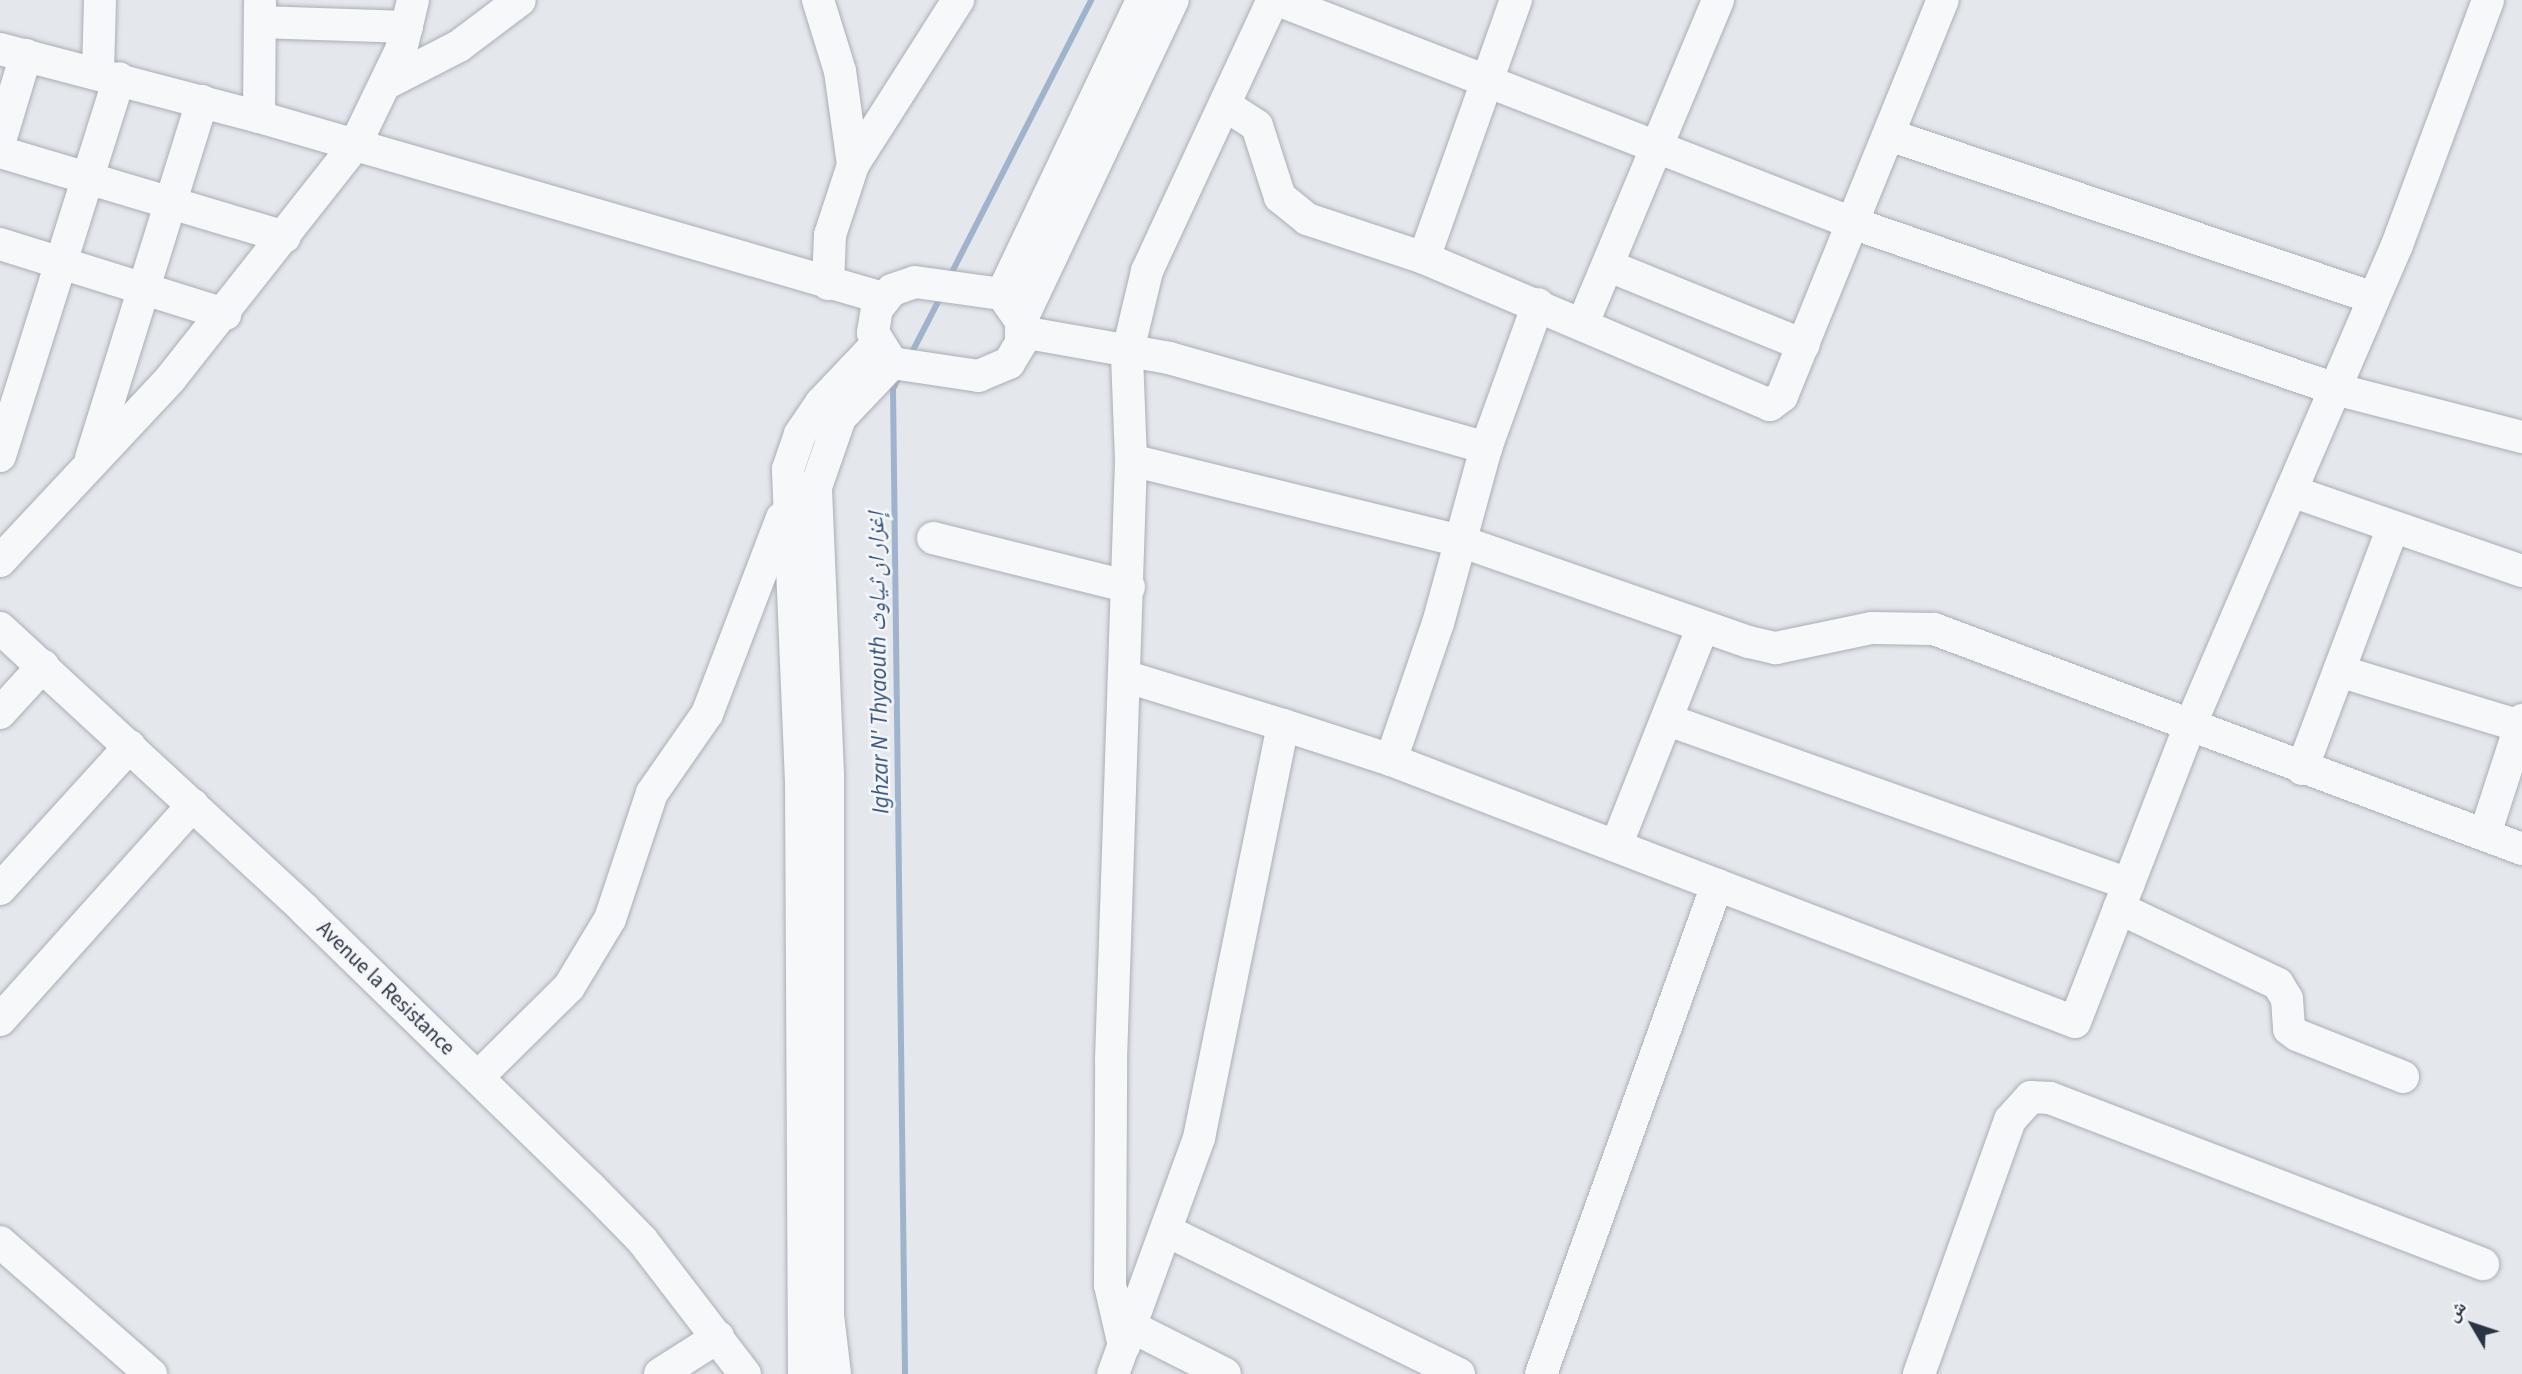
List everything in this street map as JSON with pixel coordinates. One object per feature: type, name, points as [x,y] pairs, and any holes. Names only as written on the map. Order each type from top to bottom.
[{"type":"street","points":[[0,456],[89,177],[108,75],[100,0]]},
{"type":"street","points":[[387,83],[459,46],[520,0]]},
{"type":"street","points":[[818,0],[840,71],[853,165]]},
{"type":"street","points":[[828,284],[830,236],[853,165],[958,0]]},
{"type":"street","points":[[1002,294],[1142,0]]},
{"type":"street","points":[[884,354],[990,374],[1016,354],[1022,327],[1173,0]]},
{"type":"street","points":[[1123,1349],[1110,1251],[1112,887],[1129,587],[1127,355],[1147,271],[1276,0],[1855,224],[2335,389],[2522,437]]},
{"type":"street","points":[[1424,258],[1516,0]]},
{"type":"street","points":[[1583,323],[1609,266],[1717,0]]},
{"type":"street","points":[[1224,105],[1257,126],[1280,197],[1294,211],[1424,258],[1538,304],[1770,405],[1782,396],[1804,345],[1892,136],[1943,0]]},
{"type":"street","points":[[1124,676],[1391,760],[2075,1021],[2189,728],[2374,298],[2488,0]]},
{"type":"street","points":[[0,561],[225,314],[355,145],[387,83],[410,13],[260,11],[258,117]]},
{"type":"street","points":[[0,141],[13,52],[202,101],[883,298],[915,282],[1002,294]]},
{"type":"street","points":[[89,466],[202,101]]},
{"type":"street","points":[[1892,136],[2374,298]]},
{"type":"street","points":[[0,152],[285,237]]},
{"type":"street","points":[[0,244],[225,314]]},
{"type":"street","points":[[1609,266],[1804,345]]},
{"type":"street","points":[[1002,294],[1022,327],[1127,355],[1170,358],[1486,449]]},
{"type":"street","points":[[883,298],[874,320],[884,354]]},
{"type":"street","points":[[1391,760],[1486,449],[1538,304]]},
{"type":"street","points":[[804,1374],[801,782],[787,507],[788,469],[800,434],[884,354]]},
{"type":"street","points":[[835,1374],[828,1315],[828,775],[816,487],[840,418],[884,354]]},
{"type":"street","points":[[1130,460],[1460,541],[1702,629],[1776,648],[1872,628],[1934,629],[2189,728],[2522,849]]},
{"type":"street","points":[[2291,491],[2392,529],[2522,571]]},
{"type":"street","points":[[478,1077],[551,1009],[610,919],[647,806],[707,713],[787,507]]},
{"type":"street","points":[[2302,769],[2392,529]]},
{"type":"street","points":[[933,538],[1129,587]]},
{"type":"street","name":"Avenue la Resistance","points":[[0,628],[193,805],[478,1077],[642,1240],[745,1374]]},
{"type":"street","points":[[1616,846],[1702,629]]},
{"type":"street","points":[[0,713],[43,666]]},
{"type":"street","points":[[2339,671],[2521,723],[2485,834]]},
{"type":"street","points":[[1668,720],[2124,896],[2278,984],[2287,999],[2289,1029],[2297,1035],[2403,1077]]},
{"type":"street","points":[[1123,1349],[1169,1231],[1199,1138],[1283,725]]},
{"type":"street","points":[[0,889],[130,746]]},
{"type":"street","points":[[0,1020],[193,805]]},
{"type":"street","points":[[1541,1374],[1717,885]]},
{"type":"street","points":[[1919,1374],[2010,1120],[2031,1097],[2050,1098],[2483,1264]]},
{"type":"street","points":[[1169,1231],[1459,1374]]},
{"type":"street","points":[[0,1242],[150,1374]]},
{"type":"street","points":[[660,1374],[718,1337]]},
{"type":"street","points":[[1123,1349],[1225,1374]]},
{"type":"waterway","name":"Ighzar N' Thyaouth إغزار ان ثياوث","points":[[950,276],[1091,0]]},
{"type":"waterway","name":"Ighzar N' Thyaouth إغزار ان ثياوث","points":[[909,358],[941,296]]},
{"type":"waterway","name":"Ighzar N' Thyaouth إغزار ان ثياوث","points":[[901,373],[893,389],[905,1374]]}]
